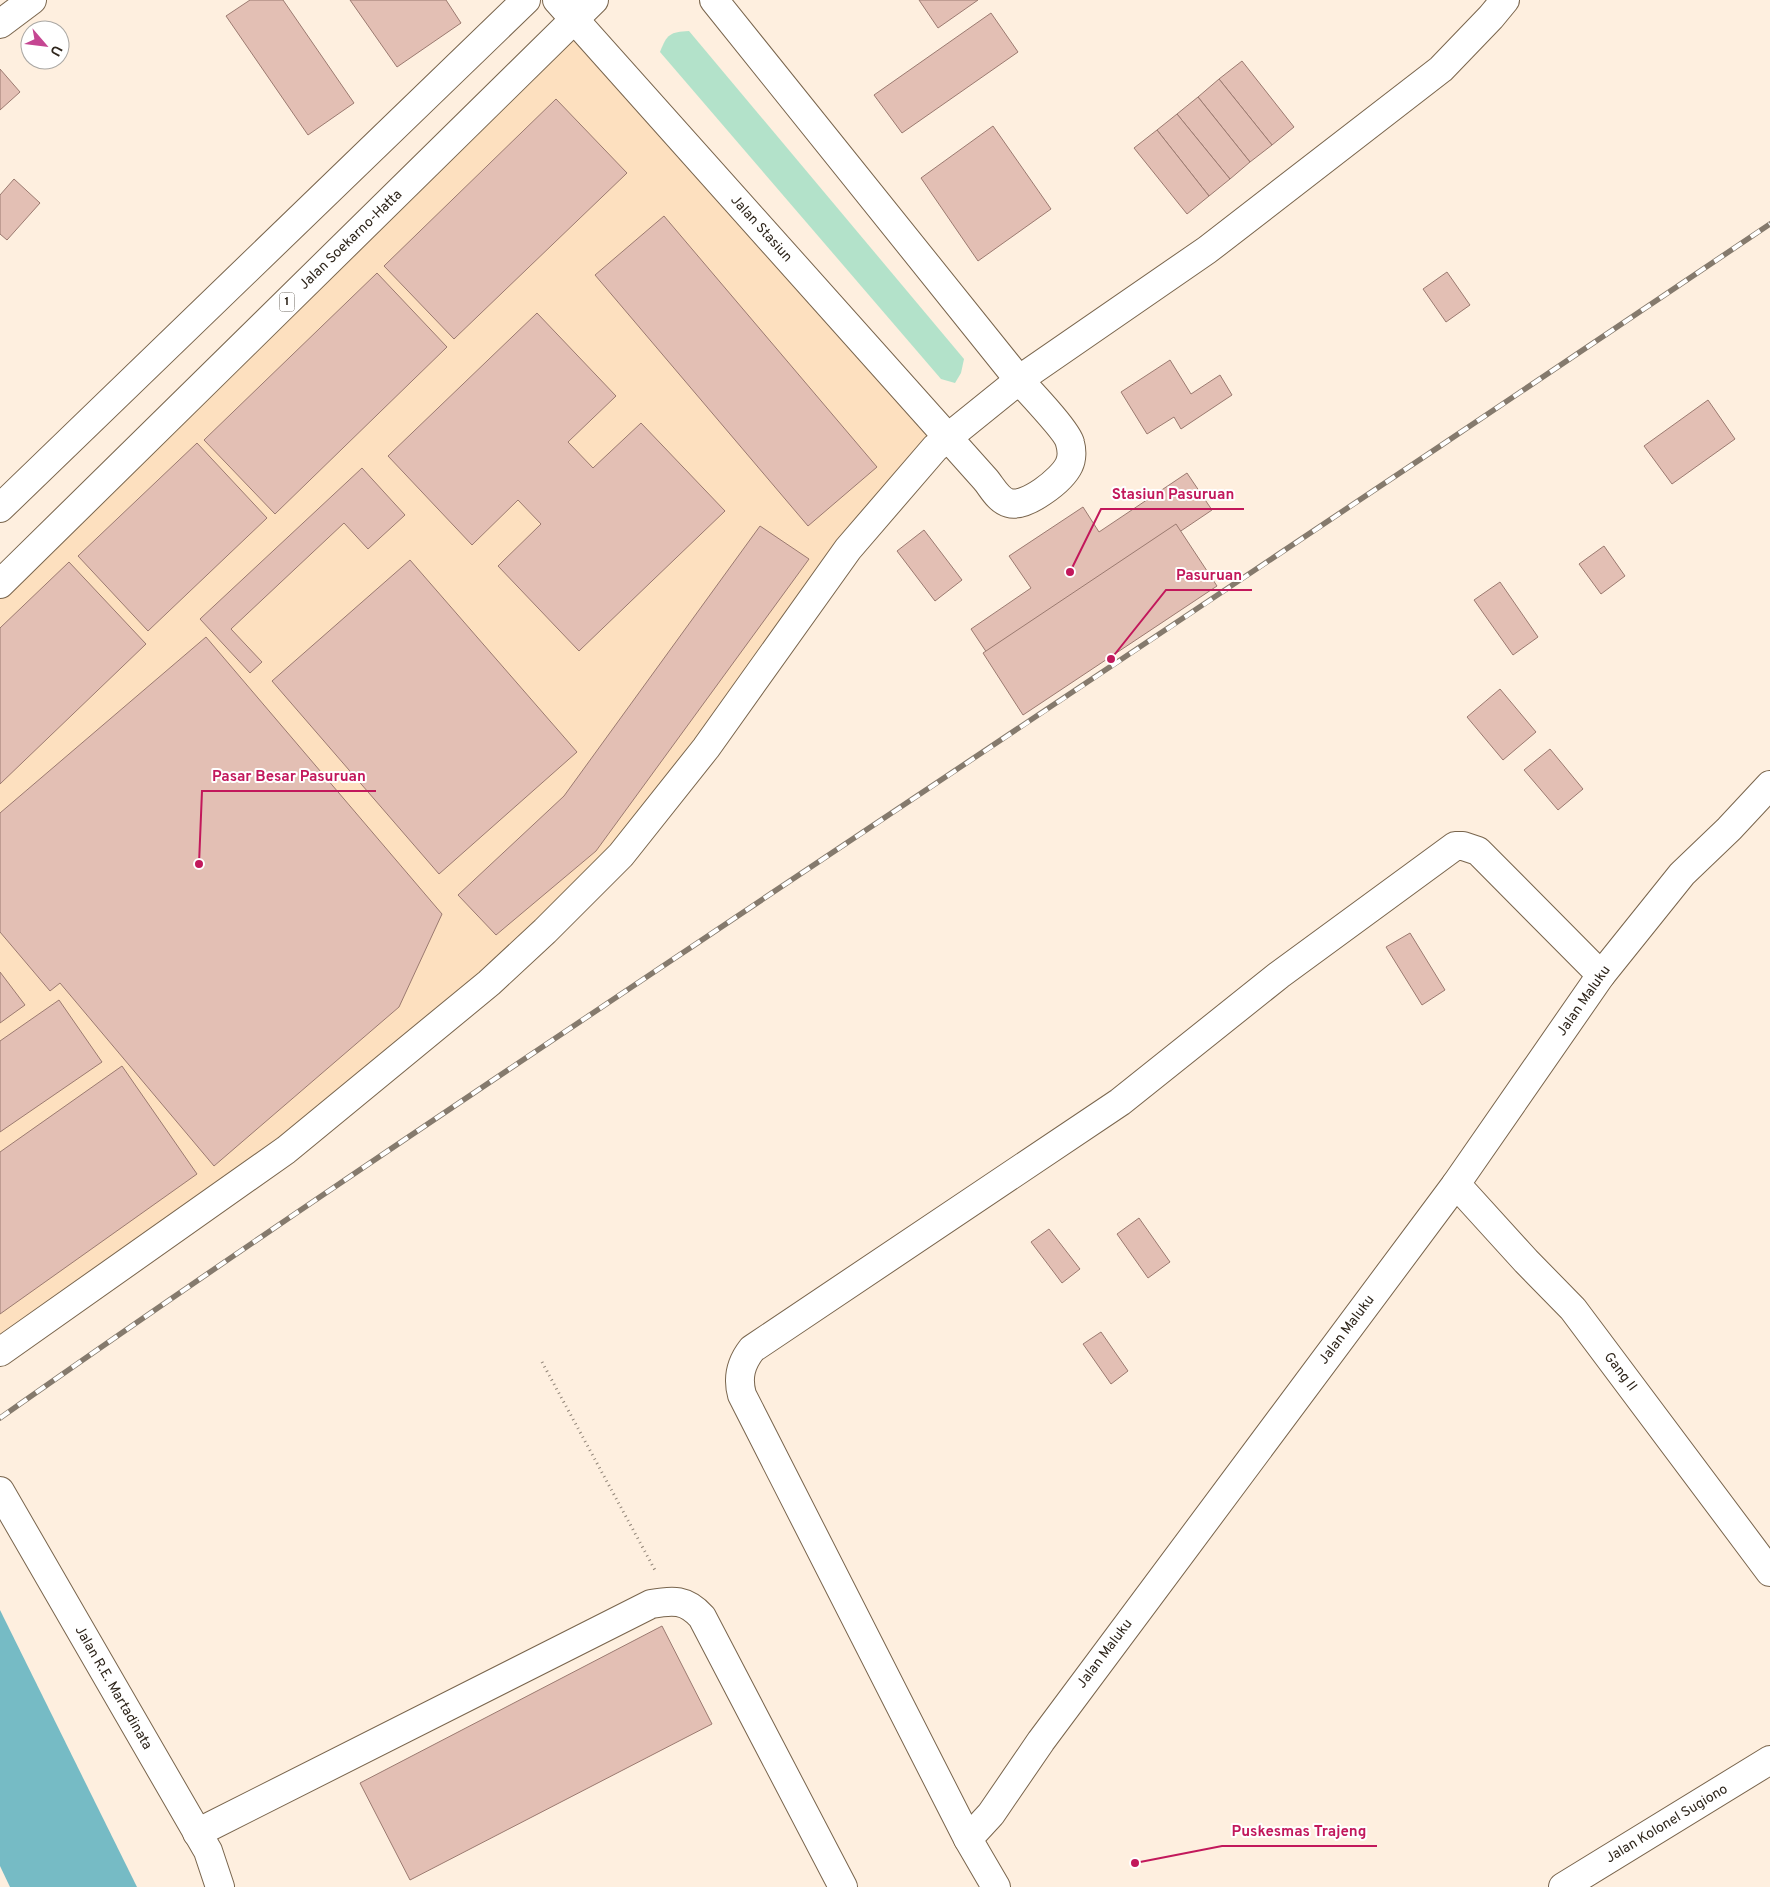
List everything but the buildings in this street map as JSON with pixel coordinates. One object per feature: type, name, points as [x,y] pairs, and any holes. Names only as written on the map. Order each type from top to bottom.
[{"type":"main road","points":[[0,24],[32,0]]},
{"type":"main road","points":[[0,508],[526,0]]},
{"type":"main road","name":"Jalan Stasiun","points":[[557,0],[985,479],[998,496],[1008,503],[1020,504],[1050,486],[1068,467],[1072,454],[1070,441],[1019,380]]},
{"type":"main road","name":"Jalan Soekarno-Hatta","points":[[0,584],[594,0]]},
{"type":"main road","points":[[714,0],[1019,380]]},
{"type":"main road","points":[[0,1352],[286,1150],[489,983],[545,931],[621,855],[706,748],[848,548],[935,448],[1019,380],[1207,250],[1433,76],[1466,44],[1505,0]]},
{"type":"main road","name":"Jalan Maluku","points":[[968,1839],[991,1814],[1046,1733],[1456,1184],[1601,975],[1682,874],[1729,829],[1770,785]]},
{"type":"main road","points":[[996,1887],[968,1839],[742,1395],[739,1384],[744,1360],[752,1349],[1120,1102],[1279,975],[1455,846],[1463,846],[1478,851],[1601,975]]},
{"type":"main road","name":"Gang II","points":[[1456,1184],[1526,1261],[1573,1309],[1770,1572]]},
{"type":"main road","name":"Jalan R.E. Martadinata","points":[[0,1491],[208,1851],[220,1887]]},
{"type":"main road","points":[[197,1833],[651,1604],[672,1601],[689,1606],[702,1617],[843,1887]]},
{"type":"main road","name":"Jalan Kolonel Sugiono","points":[[1563,1887],[1770,1760]]},
{"type":"path","points":[[542,1362],[672,1601]]},
{"type":"shaded area","points":[[575,20],[947,437],[699,749],[492,980],[0,1350],[0,587]]},
{"type":"green space","points":[[689,31],[964,359],[961,373],[955,383],[941,379],[660,52],[670,35]]},
{"type":"water","points":[[0,1610],[137,1887],[10,1887],[0,1866]]},
{"type":"railway","points":[[0,1418],[380,1156],[1770,224]]},
{"type":"place","name":"Stasiun Pasuruan","points":[[1070,572]]},
{"type":"place","name":"Pasuruan","points":[[1111,659]]},
{"type":"place","name":"Pasar Besar Pasuruan","points":[[199,864]]},
{"type":"place","name":"Puskesmas Trajeng","points":[[1135,1863]]}]
